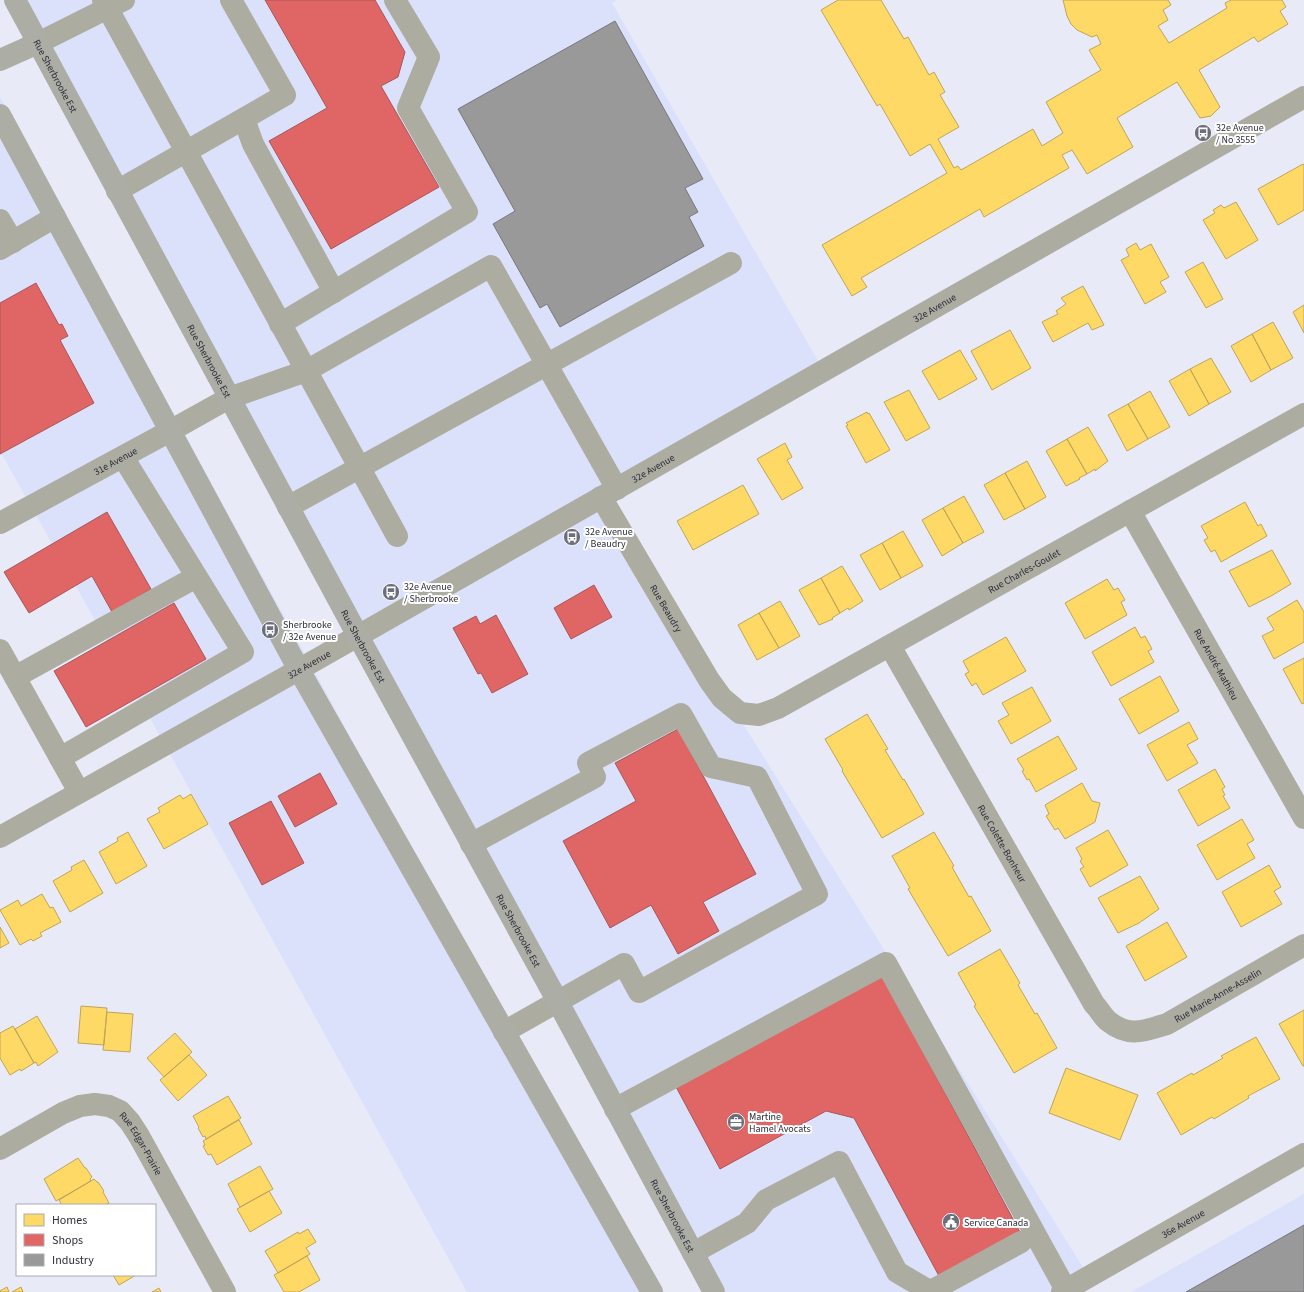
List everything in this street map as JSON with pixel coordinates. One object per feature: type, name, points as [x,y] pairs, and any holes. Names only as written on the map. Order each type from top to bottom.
[{"type":"main road","name":"Rue Sherbrooke Est","points":[[15,0],[714,1292]]},
{"type":"main road","points":[[0,60],[38,43]]},
{"type":"main road","points":[[0,115],[299,670],[652,1292]]},
{"type":"street","points":[[117,191],[285,95],[231,0]]},
{"type":"street","points":[[280,324],[467,212],[408,108],[429,57],[395,0]]},
{"type":"street","points":[[38,43],[112,3],[186,152],[397,536]]},
{"type":"street","name":"32e Avenue","points":[[0,837],[299,670],[1304,97]]},
{"type":"street","points":[[244,119],[253,144],[334,292]]},
{"type":"street","points":[[0,220],[6,246],[55,217]]},
{"type":"street","points":[[288,507],[731,263]]},
{"type":"street","name":"31e Avenue","points":[[0,523],[170,432],[229,398],[306,371],[491,266],[546,364]]},
{"type":"street","name":"Rue Beaudry","points":[[546,364],[609,493],[709,680],[722,698],[740,713]]},
{"type":"street","name":"Rue Charles-Goulet","points":[[740,713],[759,715],[778,708],[1304,414]]},
{"type":"street","points":[[60,758],[243,652],[123,457]]},
{"type":"street","name":"Rue André-Mathieu","points":[[1130,512],[1304,818]]},
{"type":"street","points":[[15,677],[196,577]]},
{"type":"street","name":"Rue Colette-Bonheur","points":[[890,646],[1094,1004],[1108,1021],[1126,1032]]},
{"type":"street","points":[[0,650],[79,792]]},
{"type":"street","points":[[471,844],[595,777],[588,763],[681,714],[711,766],[757,777],[817,894],[639,992],[624,964],[504,1032]]},
{"type":"street","name":"Rue Marie-Anne-Asselin","points":[[1126,1032],[1146,1031],[1167,1024],[1304,945]]},
{"type":"street","points":[[615,1109],[886,963],[1064,1291]]},
{"type":"street","name":"Rue Edgar-Prairie","points":[[0,1149],[63,1113],[80,1106],[95,1104],[108,1106],[120,1111],[130,1122],[139,1136],[225,1292]]},
{"type":"street","name":"36e Avenue","points":[[1064,1291],[1304,1154]]},
{"type":"street","points":[[693,1253],[747,1223],[766,1200],[839,1162],[897,1272],[931,1291],[1021,1242]]},
{"type":"shaded area","points":[[15,0],[617,0],[612,3],[824,371],[601,497],[1089,1277],[1062,1292],[714,1292]]},
{"type":"shaded area","points":[[0,97],[654,1292],[467,1292],[165,745],[0,451]]},
{"type":"shaded area","points":[[1304,1194],[1304,1292],[1131,1292]]},
{"type":"building: Homes","points":[[838,0],[881,0],[904,39],[908,37],[929,75],[934,72],[945,92],[940,95],[959,127],[938,139],[954,168],[958,166],[961,170],[1033,129],[1042,146],[1063,133],[1046,102],[1101,70],[1089,50],[1101,44],[1097,35],[1092,37],[1077,30],[1071,24],[1067,16],[1063,0],[1168,0],[1171,5],[1163,10],[1168,20],[1158,26],[1169,43],[1227,8],[1225,3],[1231,0],[1282,0],[1286,7],[1280,11],[1288,24],[1258,42],[1254,37],[1199,70],[1220,107],[1211,116],[1200,118],[1177,82],[1117,118],[1133,147],[1087,174],[1072,150],[1062,155],[1069,168],[984,217],[980,209],[861,278],[867,287],[852,296],[822,245],[947,173],[930,144],[910,156],[880,104],[877,106],[821,10]]},
{"type":"building: Homes","points":[[1303,164],[1304,210],[1278,225],[1258,189]]},
{"type":"building: Homes","points":[[1236,202],[1258,240],[1226,259],[1203,220],[1215,213],[1213,210],[1221,205],[1224,208]]},
{"type":"building: Homes","points":[[1136,243],[1140,250],[1151,244],[1169,277],[1160,282],[1166,292],[1145,304],[1121,260],[1129,256],[1126,249]]},
{"type":"building: Homes","points":[[1203,262],[1223,299],[1206,308],[1185,272]]},
{"type":"building: Homes","points":[[1083,286],[1104,325],[1092,330],[1088,323],[1053,342],[1042,322],[1058,314],[1056,311],[1066,304],[1061,298]]},
{"type":"building: Homes","points":[[1304,305],[1304,333],[1293,312]]},
{"type":"building: Homes","points":[[1273,322],[1293,358],[1271,370],[1252,334]]},
{"type":"building: Homes","points":[[1010,330],[1031,368],[992,390],[971,351]]},
{"type":"building: Homes","points":[[1252,334],[1271,370],[1251,382],[1231,346]]},
{"type":"building: Homes","points":[[960,350],[977,379],[939,400],[922,371]]},
{"type":"building: Homes","points":[[1211,358],[1231,392],[1209,404],[1190,369]]},
{"type":"building: Homes","points":[[1190,369],[1209,404],[1189,416],[1169,381]]},
{"type":"building: Homes","points":[[909,390],[930,428],[906,441],[884,402]]},
{"type":"building: Homes","points":[[1150,391],[1170,427],[1148,439],[1128,404]]},
{"type":"building: Homes","points":[[1128,404],[1148,439],[1127,451],[1108,415]]},
{"type":"building: Homes","points":[[867,412],[890,450],[866,463],[846,426],[848,425],[846,423]]},
{"type":"building: Homes","points":[[1088,427],[1108,461],[1095,471],[1095,469],[1087,474],[1067,439]]},
{"type":"building: Homes","points":[[1067,439],[1087,474],[1066,486],[1046,451]]},
{"type":"building: Homes","points":[[785,443],[792,457],[787,460],[803,488],[782,500],[757,459]]},
{"type":"building: Homes","points":[[1027,461],[1046,497],[1025,509],[1005,473]]},
{"type":"building: Homes","points":[[1005,473],[1025,509],[1004,520],[984,485]]},
{"type":"building: Homes","points":[[743,485],[759,514],[693,550],[677,521]]},
{"type":"building: Homes","points":[[964,496],[984,532],[963,543],[943,508]]},
{"type":"building: Homes","points":[[1245,502],[1258,526],[1261,524],[1267,536],[1221,562],[1215,550],[1211,552],[1204,540],[1208,538],[1201,526]]},
{"type":"building: Homes","points":[[943,508],[963,543],[942,556],[922,520]]},
{"type":"building: Homes","points":[[903,531],[923,566],[901,578],[882,543]]},
{"type":"building: Homes","points":[[882,543],[901,578],[880,590],[860,555]]},
{"type":"building: Homes","points":[[1272,550],[1291,584],[1249,607],[1229,571]]},
{"type":"building: Homes","points":[[842,566],[863,601],[849,610],[848,608],[840,613],[821,578]]},
{"type":"building: Homes","points":[[821,578],[840,613],[832,618],[833,619],[819,625],[799,590]]},
{"type":"building: Homes","points":[[1107,579],[1114,590],[1118,588],[1125,600],[1121,602],[1127,615],[1085,639],[1065,603]]},
{"type":"building: Homes","points":[[1297,600],[1304,612],[1304,642],[1274,659],[1262,636],[1274,630],[1267,618]]},
{"type":"building: Homes","points":[[780,601],[800,636],[779,648],[759,613]]},
{"type":"building: Homes","points":[[759,613],[779,648],[757,660],[738,625]]},
{"type":"building: Homes","points":[[1135,627],[1141,638],[1145,636],[1152,649],[1148,651],[1154,662],[1111,686],[1092,652]]},
{"type":"building: Homes","points":[[1006,637],[1026,671],[983,695],[976,683],[972,686],[965,674],[969,672],[963,661]]},
{"type":"building: Homes","points":[[1304,658],[1304,703],[1302,704],[1283,669]]},
{"type":"building: Homes","points":[[1160,676],[1179,711],[1139,734],[1119,699]]},
{"type":"building: Homes","points":[[1032,687],[1051,721],[1011,744],[998,721],[1009,715],[1002,703]]},
{"type":"building: Homes","points":[[867,714],[888,749],[885,750],[924,814],[882,838],[842,771],[843,770],[825,739]]},
{"type":"building: Homes","points":[[1189,722],[1198,739],[1187,745],[1198,763],[1167,781],[1147,745]]},
{"type":"building: Homes","points":[[1058,736],[1077,769],[1036,792],[1029,779],[1027,780],[1022,771],[1024,770],[1017,759]]},
{"type":"building: Homes","points":[[1215,769],[1225,787],[1222,789],[1225,795],[1223,796],[1230,808],[1198,826],[1178,790]]},
{"type":"building: Homes","points":[[1082,783],[1092,801],[1100,803],[1095,822],[1065,839],[1058,828],[1055,830],[1046,816],[1049,814],[1045,805]]},
{"type":"building: Homes","points":[[191,794],[208,824],[164,849],[147,819],[160,812],[158,808],[180,795],[183,799]]},
{"type":"building: Homes","points":[[1242,819],[1254,840],[1247,844],[1255,858],[1217,880],[1197,845]]},
{"type":"building: Homes","points":[[1108,830],[1128,865],[1090,887],[1080,869],[1084,867],[1080,861],[1082,859],[1076,848]]},
{"type":"building: Homes","points":[[128,832],[147,866],[116,884],[99,852],[118,841],[117,838]]},
{"type":"building: Homes","points":[[934,832],[954,866],[952,867],[969,897],[971,896],[991,931],[948,956],[908,889],[910,888],[892,856]]},
{"type":"building: Homes","points":[[84,860],[103,893],[70,912],[53,881],[72,870],[71,867]]},
{"type":"building: Homes","points":[[1269,865],[1281,887],[1274,891],[1282,904],[1241,927],[1222,892]]},
{"type":"building: Homes","points":[[1140,876],[1159,909],[1139,923],[1118,933],[1098,898]]},
{"type":"building: Homes","points":[[42,894],[50,908],[53,907],[61,922],[40,933],[42,936],[33,941],[31,939],[20,945],[0,910],[18,900],[21,906]]},
{"type":"building: Homes","points":[[1167,922],[1187,957],[1145,981],[1126,946]]},
{"type":"building: Homes","points":[[0,927],[9,943],[0,948]]},
{"type":"building: Homes","points":[[1000,949],[1020,983],[1018,985],[1035,1014],[1037,1013],[1057,1048],[1014,1073],[974,1006],[976,1005],[958,973]]},
{"type":"building: Homes","points":[[81,1006],[107,1008],[104,1045],[78,1043]]},
{"type":"building: Homes","points":[[1304,1010],[1304,1066],[1303,1066],[1279,1024]]},
{"type":"building: Homes","points":[[107,1012],[133,1014],[130,1052],[103,1050]]},
{"type":"building: Homes","points":[[37,1016],[58,1052],[38,1066],[36,1062],[34,1063],[15,1029]]},
{"type":"building: Homes","points":[[13,1026],[34,1063],[21,1071],[20,1069],[10,1075],[0,1058],[0,1033]]},
{"type":"building: Homes","points":[[175,1033],[192,1052],[164,1077],[147,1058]]},
{"type":"building: Homes","points":[[1256,1037],[1280,1079],[1248,1096],[1249,1098],[1214,1119],[1212,1117],[1181,1135],[1157,1093],[1192,1073],[1193,1075],[1223,1058],[1221,1056]]},
{"type":"building: Homes","points":[[189,1055],[207,1075],[178,1101],[160,1080]]},
{"type":"building: Homes","points":[[1066,1068],[1138,1095],[1120,1140],[1049,1113]]},
{"type":"building: Homes","points":[[228,1096],[241,1118],[206,1139],[205,1136],[203,1137],[193,1116]]},
{"type":"building: Homes","points":[[239,1120],[252,1144],[217,1165],[211,1154],[208,1155],[203,1146],[205,1145],[203,1141]]},
{"type":"building: Homes","points":[[78,1158],[92,1177],[90,1179],[91,1181],[56,1201],[44,1179]]},
{"type":"building: Homes","points":[[260,1166],[273,1189],[240,1207],[228,1184]]},
{"type":"building: Homes","points":[[94,1179],[104,1191],[103,1192],[109,1203],[61,1204],[59,1200]]},
{"type":"building: Homes","points":[[269,1191],[282,1213],[250,1232],[237,1209]]},
{"type":"building: Homes","points":[[308,1229],[316,1242],[306,1248],[310,1254],[278,1273],[265,1251],[298,1232],[299,1234]]},
{"type":"building: Homes","points":[[307,1256],[320,1280],[299,1292],[284,1292],[274,1275]]},
{"type":"building: Homes","points":[[114,1276],[134,1276],[119,1285]]},
{"type":"building: Homes","points":[[7,1287],[9,1292],[0,1292],[0,1291]]},
{"type":"building: Homes","points":[[21,1287],[23,1292],[12,1292]]},
{"type":"building: Homes","points":[[159,1288],[161,1292],[152,1292],[156,1290]]},
{"type":"building: Shops","points":[[265,0],[375,0],[405,52],[398,77],[381,86],[439,187],[331,249],[269,141],[327,108]]},
{"type":"building: Shops","points":[[36,283],[59,325],[62,324],[68,336],[60,340],[94,403],[0,454],[0,303]]},
{"type":"building: Shops","points":[[107,512],[151,589],[112,612],[92,576],[29,613],[4,572]]},
{"type":"building: Shops","points":[[594,585],[612,617],[571,639],[554,608]]},
{"type":"building: Shops","points":[[174,603],[206,659],[86,727],[54,671]]},
{"type":"building: Shops","points":[[496,615],[528,674],[492,693],[481,673],[478,674],[453,628],[476,616],[480,624]]},
{"type":"building: Shops","points":[[678,729],[756,874],[703,902],[719,931],[678,954],[651,905],[610,928],[563,841],[636,801],[615,763]]},
{"type":"building: Shops","points":[[320,773],[337,804],[295,827],[278,796]]},
{"type":"building: Shops","points":[[271,801],[304,863],[262,885],[229,823]]},
{"type":"building: Shops","points":[[881,974],[1020,1232],[939,1276],[854,1118],[826,1111],[720,1169],[675,1085]]},
{"type":"building: Industry","points":[[615,21],[703,179],[685,188],[698,212],[689,217],[704,246],[560,327],[547,304],[540,308],[493,224],[515,211],[458,109]]},
{"type":"building: Industry","points":[[1304,1225],[1304,1292],[1186,1292]]},
{"type":"place","name":"32e Avenue / No 3555","points":[[1203,133]]},
{"type":"place","name":"32e Avenue / Beaudry","points":[[572,537]]},
{"type":"place","name":"32e Avenue / Sherbrooke","points":[[391,592]]},
{"type":"place","name":"Sherbrooke / 32e Avenue","points":[[270,630]]},
{"type":"place","name":"Martine Hamel Avocats","points":[[736,1122]]},
{"type":"place","name":"Service Canada","points":[[951,1222]]}]
